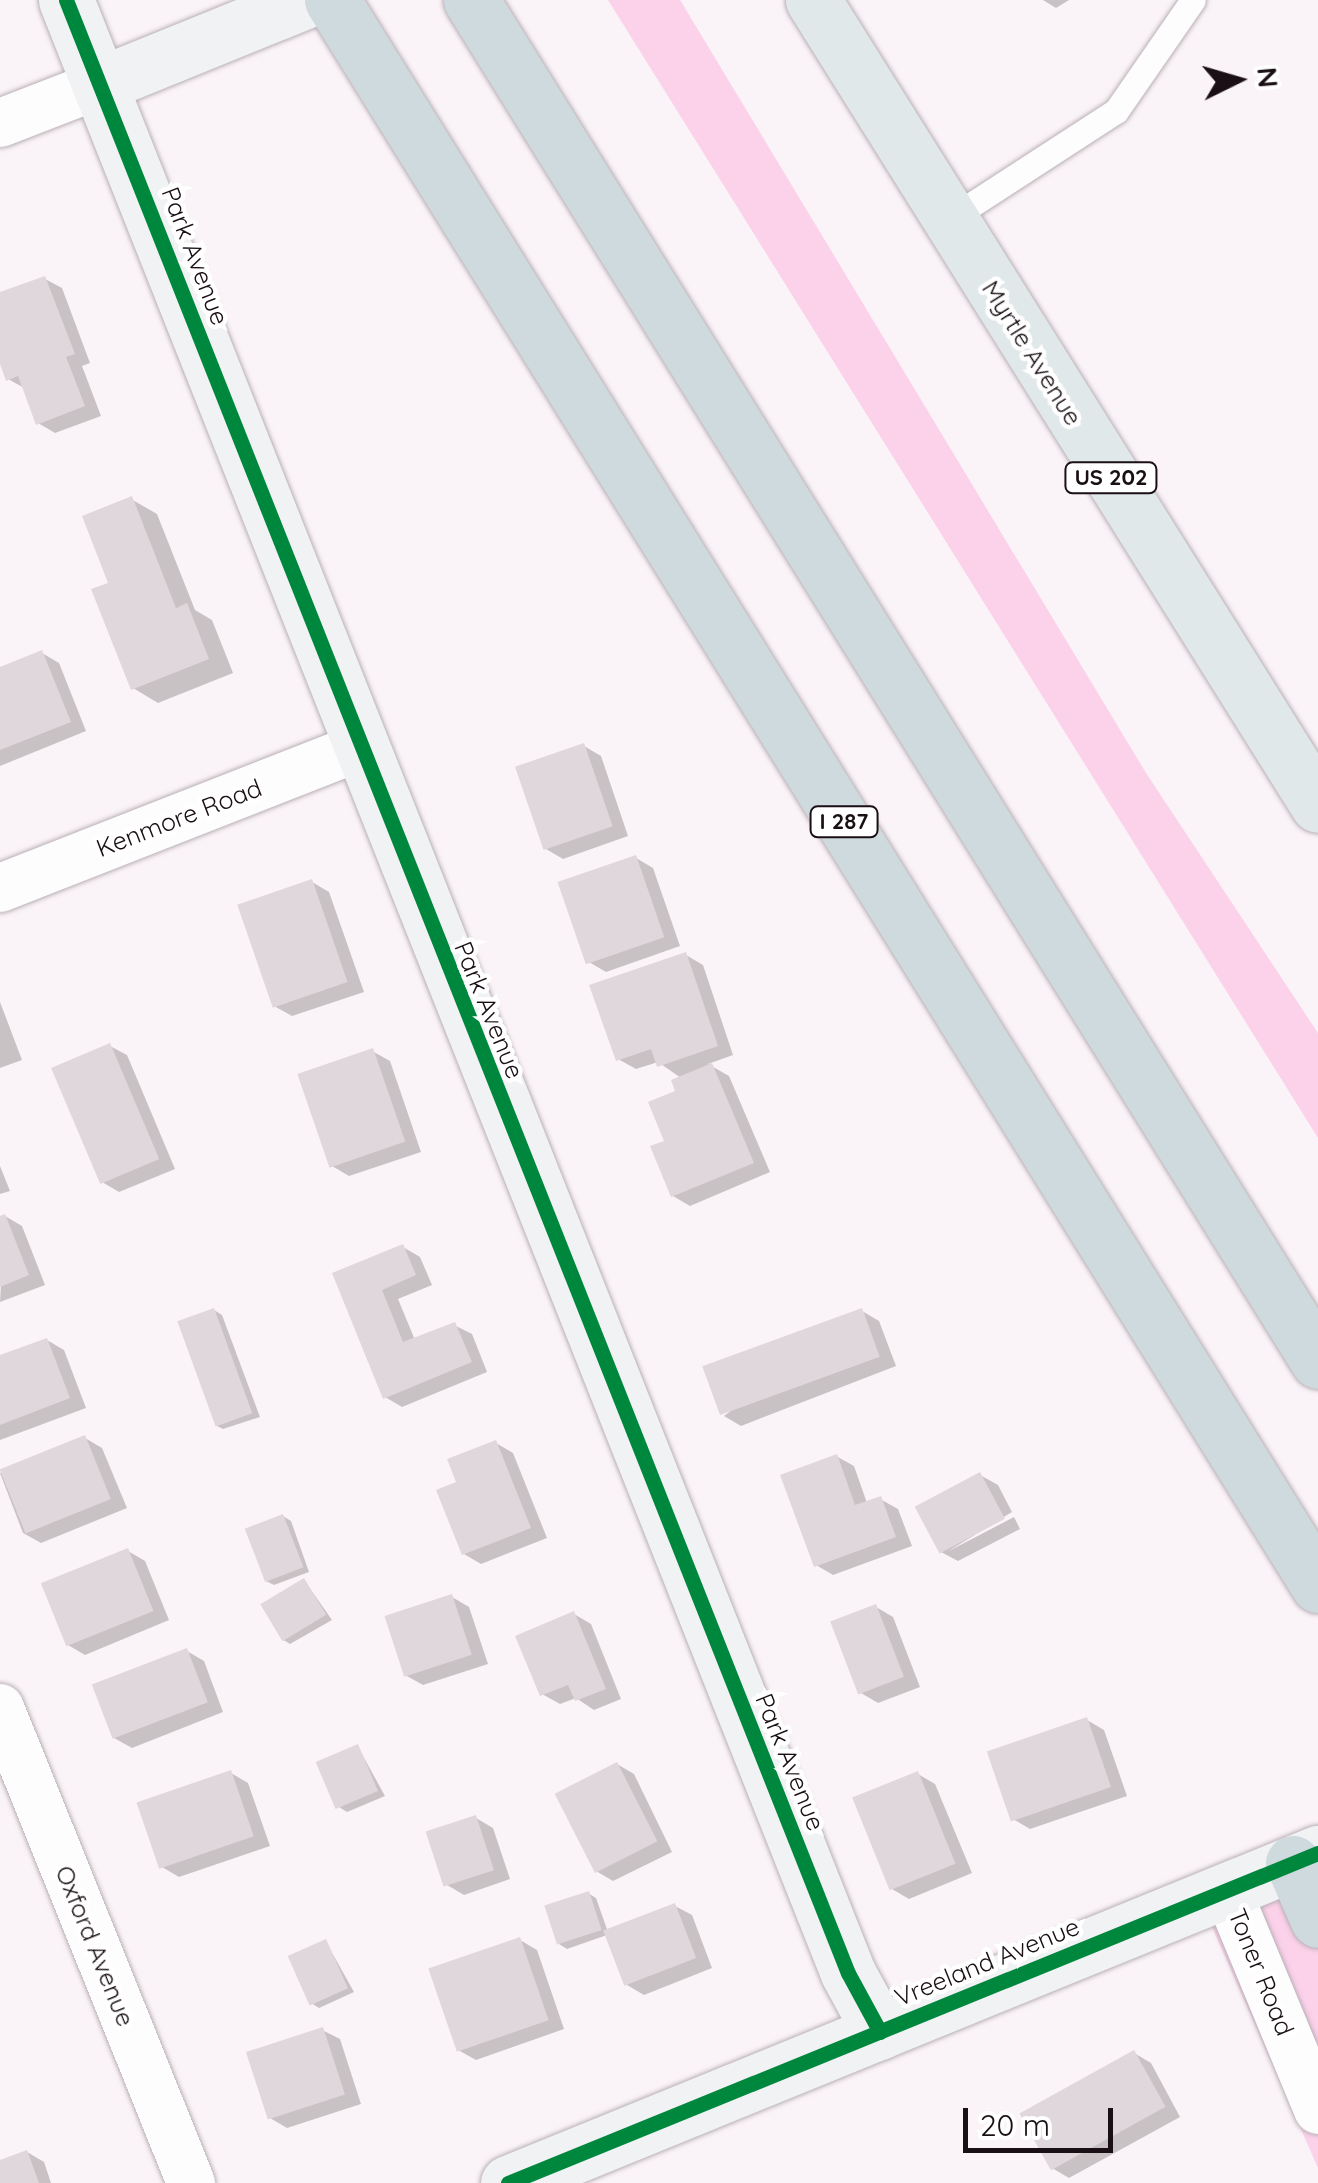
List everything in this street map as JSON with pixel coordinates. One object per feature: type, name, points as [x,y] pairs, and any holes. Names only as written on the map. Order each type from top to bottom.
[{"type":"highway","name":"I 287","points":[[332,0],[1318,1585]]},
{"type":"highway","points":[[476,7],[1318,1361]]},
{"type":"highway","points":[[1306,1858],[1318,1920]]},
{"type":"main road","name":"Myrtle Avenue","points":[[812,0],[1318,805]]},
{"type":"street","name":"Park Avenue","points":[[66,0],[103,83],[357,748],[848,1972],[880,2032]]},
{"type":"street","points":[[0,124],[307,0]]},
{"type":"street","name":"Kenmore Road","points":[[0,888],[357,748]]},
{"type":"street","name":"Oxford Avenue","points":[[0,1708],[192,2183]]},
{"type":"street","name":"Vreeland Avenue","points":[[508,2183],[1306,1858]]},
{"type":"street","name":"Toner Road","points":[[1228,1890],[1318,2110]]},
{"type":"lane","points":[[948,220],[1116,111],[1192,0]]},
{"type":"shaded area","points":[[608,0],[680,0],[1146,773],[1318,1033],[1318,1138]]},
{"type":"shaded area","points":[[1318,1854],[1318,2168],[1201,1902]]},
{"type":"building","points":[[45,276],[75,354],[66,357],[85,406],[36,425],[18,376],[6,381],[0,364],[0,292]]},
{"type":"building","points":[[132,496],[176,608],[187,603],[209,659],[131,690],[91,589],[108,583],[82,516]]},
{"type":"building","points":[[42,650],[71,722],[0,750],[0,667]]},
{"type":"building","points":[[584,743],[613,826],[544,850],[515,767]]},
{"type":"building","points":[[636,855],[664,937],[586,964],[558,882]]},
{"type":"building","points":[[312,879],[347,982],[273,1008],[237,905]]},
{"type":"building","points":[[686,952],[718,1046],[657,1067],[651,1049],[616,1061],[589,985]]},
{"type":"building","points":[[110,1043],[159,1159],[100,1184],[51,1068]]},
{"type":"building","points":[[373,1048],[405,1142],[330,1168],[297,1074]]},
{"type":"building","points":[[712,1063],[754,1163],[671,1197],[650,1146],[664,1141],[648,1102],[675,1091],[671,1080]]},
{"type":"building","points":[[5,1214],[29,1275],[0,1287],[0,1216]]},
{"type":"building","points":[[403,1244],[416,1275],[382,1290],[403,1342],[455,1322],[472,1362],[383,1399],[332,1273]]},
{"type":"building","points":[[214,1308],[252,1413],[216,1427],[177,1321]]},
{"type":"building","points":[[862,1308],[880,1357],[720,1415],[702,1366]]},
{"type":"building","points":[[47,1338],[70,1398],[0,1425],[0,1355]]},
{"type":"building","points":[[85,1435],[111,1499],[26,1533],[0,1469]]},
{"type":"building","points":[[496,1440],[531,1528],[462,1555],[436,1490],[456,1482],[447,1459]]},
{"type":"building","points":[[837,1454],[855,1505],[881,1496],[896,1537],[814,1567],[780,1475]]},
{"type":"building","points":[[980,1472],[1005,1519],[940,1554],[915,1507]]},
{"type":"building","points":[[283,1514],[303,1567],[265,1582],[245,1529]]},
{"type":"building","points":[[128,1548],[153,1611],[66,1646],[41,1583]]},
{"type":"building","points":[[304,1578],[326,1615],[282,1641],[260,1604]]},
{"type":"building","points":[[452,1594],[472,1655],[404,1677],[384,1616]]},
{"type":"building","points":[[876,1604],[904,1677],[858,1694],[830,1622]]},
{"type":"building","points":[[574,1611],[606,1689],[575,1701],[568,1685],[540,1696],[515,1636]]},
{"type":"building","points":[[187,1648],[208,1702],[113,1739],[92,1685]]},
{"type":"building","points":[[1087,1717],[1111,1787],[1011,1821],[987,1752]]},
{"type":"building","points":[[358,1744],[378,1791],[336,1809],[316,1762]]},
{"type":"building","points":[[617,1762],[657,1841],[595,1873],[555,1794]]},
{"type":"building","points":[[231,1770],[254,1836],[159,1869],[136,1803]]},
{"type":"building","points":[[918,1771],[955,1864],[890,1890],[852,1798]]},
{"type":"building","points":[[476,1815],[494,1870],[444,1887],[426,1831]]},
{"type":"building","points":[[589,1891],[602,1930],[557,1945],[544,1906]]},
{"type":"building","points":[[675,1903],[696,1958],[624,1986],[603,1931]]},
{"type":"building","points":[[520,1937],[549,2020],[457,2052],[428,1969]]},
{"type":"building","points":[[326,1939],[348,1988],[310,2005],[288,1956]]},
{"type":"building","points":[[323,2027],[345,2095],[268,2120],[246,2052]]},
{"type":"building","points":[[1134,2050],[1166,2107],[1051,2170],[1019,2114]]},
{"type":"building","points":[[27,2150],[39,2183],[0,2183],[0,2160]]},
{"type":"cycle path","points":[[66,0],[848,1973],[880,2032]]},
{"type":"cycle path","points":[[508,2183],[1318,1853]]}]
